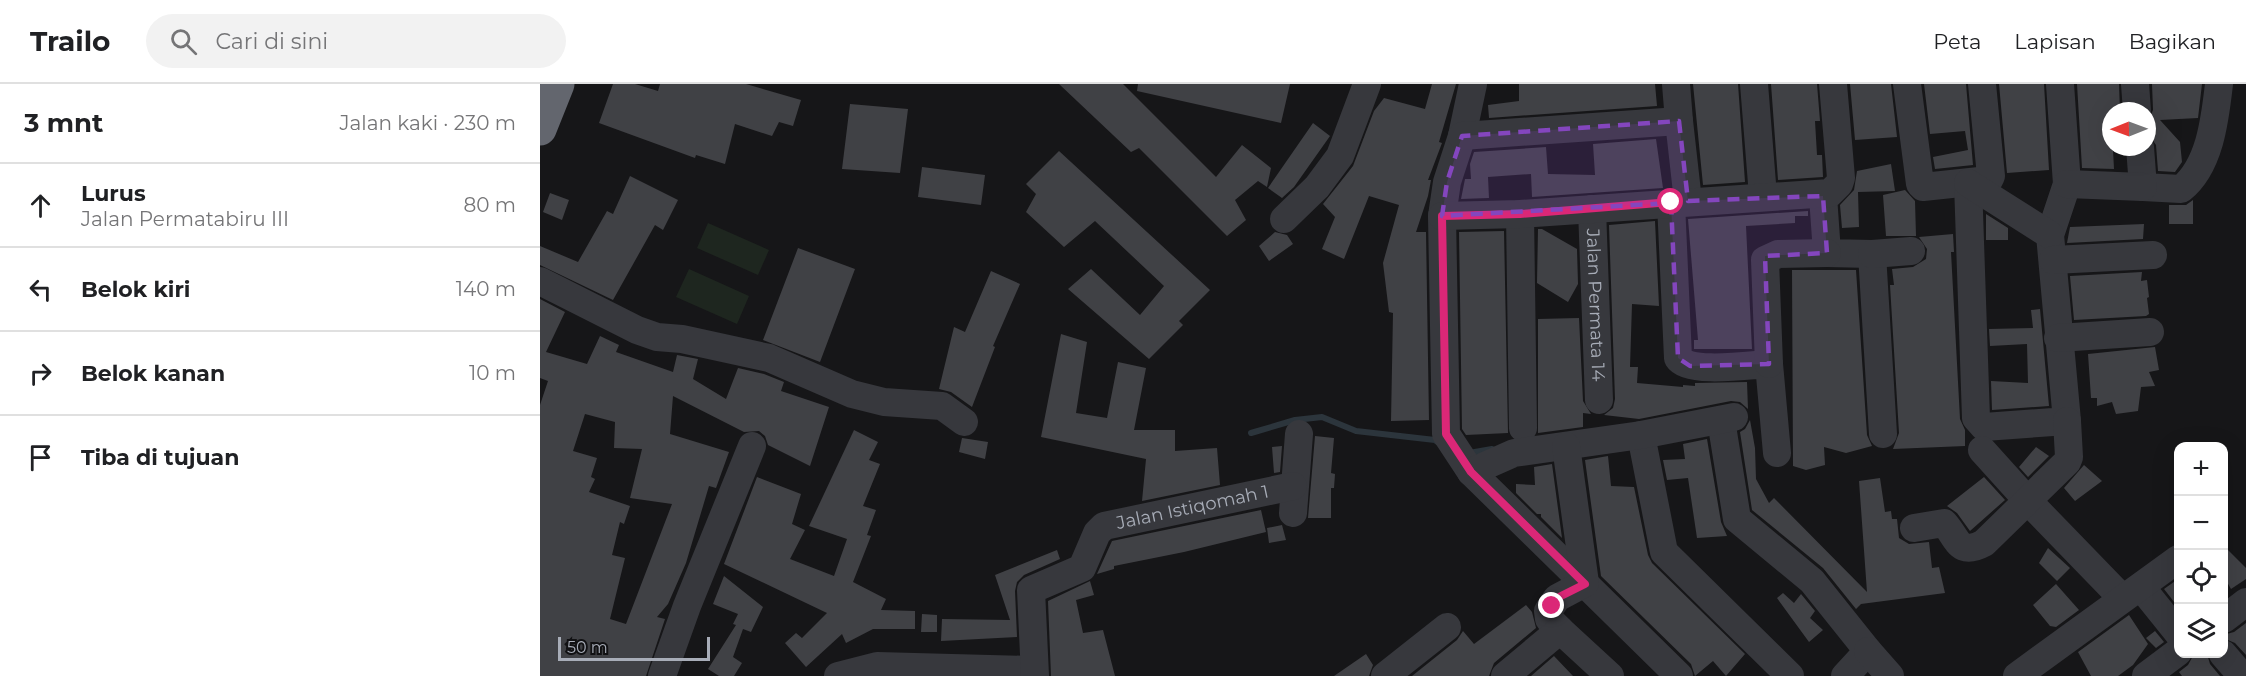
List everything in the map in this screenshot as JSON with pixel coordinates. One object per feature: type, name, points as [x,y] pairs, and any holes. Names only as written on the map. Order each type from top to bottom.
[{"type":"highway","points":[[540,129],[558,84]]},
{"type":"street","points":[[1284,219],[1317,187],[1340,156],[1367,84]]},
{"type":"street","points":[[1473,84],[1447,182],[1442,216],[1445,424],[1450,443],[1471,472],[1679,676]]},
{"type":"street","points":[[1676,84],[1679,121],[1678,358],[1680,362],[1697,367],[1769,364]]},
{"type":"street","points":[[1754,84],[1763,196]]},
{"type":"street","points":[[1442,216],[1520,214],[1763,196],[1823,195],[1836,189],[1841,178],[1833,84]]},
{"type":"street","points":[[1907,84],[1920,184],[1923,187],[1989,180],[1991,177],[1982,84]]},
{"type":"street","points":[[1914,528],[1944,523],[1958,544],[1969,549],[1984,543],[2068,460],[2067,421],[2051,247],[2067,184],[2060,84]]},
{"type":"street","points":[[2135,84],[2136,102]]},
{"type":"street","points":[[2067,184],[2181,189],[2193,180],[2205,152],[2219,84]]},
{"type":"street","points":[[1461,136],[1679,121]]},
{"type":"street","points":[[2141,156],[2143,187]]},
{"type":"street","points":[[1968,183],[2051,247],[2153,255]]},
{"type":"street","points":[[1968,183],[1976,418],[1984,427],[2067,421]]},
{"type":"street","points":[[1823,195],[1827,253]]},
{"type":"street","name":"Jalan Permata 14","points":[[1592,209],[1599,400]]},
{"type":"street","points":[[1520,214],[1523,428]]},
{"type":"street","points":[[1777,453],[1769,364],[1765,260],[1778,254],[1872,254],[1911,251]]},
{"type":"street","points":[[1872,254],[1883,434]]},
{"type":"street","points":[[540,281],[637,330],[657,337],[682,339],[769,358],[852,394],[884,402],[942,406],[964,422]]},
{"type":"street","points":[[2058,338],[2150,332]]},
{"type":"street","points":[[1471,472],[1514,453],[1641,435],[1728,418],[1737,519],[1812,581],[1890,676]]},
{"type":"street","name":"Jalan Istiqomah 1","points":[[1034,673],[1031,590],[1082,568],[1097,533],[1104,526],[1293,500],[1299,434]]},
{"type":"street","points":[[1641,435],[1664,552],[1790,676]]},
{"type":"street","points":[[662,676],[687,606],[752,446]]},
{"type":"street","points":[[1566,446],[1585,584]]},
{"type":"street","points":[[1982,450],[2028,501],[2174,629]]},
{"type":"street","points":[[2017,676],[2174,562]]},
{"type":"street","points":[[1585,584],[1557,598],[1548,611],[1549,619],[1610,676]]},
{"type":"street","points":[[2228,615],[2246,602]]},
{"type":"street","points":[[1385,676],[1447,627]]},
{"type":"street","points":[[1505,676],[1560,630]]},
{"type":"street","points":[[1845,676],[1868,651]]},
{"type":"street","points":[[2146,676],[2174,655]]},
{"type":"street","points":[[2226,658],[2242,676]]},
{"type":"street","points":[[838,676],[877,666],[1034,673]]},
{"type":"highlighted area","points":[[1679,121],[1688,201],[1823,196],[1827,253],[1765,256],[1769,364],[1690,366],[1678,358],[1671,203],[1442,216],[1447,182],[1462,136]]},
{"type":"shaded area","points":[[708,223],[769,250],[758,275],[697,248]]},
{"type":"shaded area","points":[[689,269],[749,296],[737,324],[676,297]]},
{"type":"building","points":[[613,84],[635,84],[658,91],[660,84],[746,84],[801,100],[793,126],[779,122],[772,136],[735,124],[725,164],[696,155],[695,158],[599,123]]},
{"type":"building","points":[[1059,84],[1123,84],[1216,177],[1242,145],[1271,168],[1267,187],[1258,181],[1235,200],[1246,220],[1227,236],[1139,148],[1131,152]]},
{"type":"building","points":[[1138,84],[1290,84],[1281,123],[1137,91]]},
{"type":"building","points":[[1432,84],[1456,84],[1439,142],[1442,143],[1428,180],[1431,180],[1428,196],[1416,232],[1426,232],[1429,420],[1391,421],[1393,313],[1389,312],[1383,263],[1399,205],[1369,196],[1344,259],[1322,249],[1335,217],[1323,204],[1353,166],[1374,111],[1384,98],[1425,109]]},
{"type":"building","points":[[1519,84],[1655,84],[1657,106],[1489,118],[1488,105],[1519,101]]},
{"type":"building","points":[[1693,84],[1738,84],[1745,182],[1703,185]]},
{"type":"building","points":[[1771,84],[1817,84],[1820,121],[1815,121],[1817,155],[1822,155],[1823,177],[1778,180]]},
{"type":"building","points":[[1850,84],[1891,84],[1897,137],[1855,140]]},
{"type":"building","points":[[1924,84],[1966,84],[1973,165],[1935,169],[1933,157],[1968,150],[1965,131],[1930,134]]},
{"type":"building","points":[[1999,84],[2044,84],[2049,170],[2007,173]]},
{"type":"building","points":[[2077,84],[2119,84],[2120,102],[2102,102],[2102,156],[2113,156],[2114,169],[2082,168]]},
{"type":"building","points":[[2152,84],[2202,84],[2198,118],[2160,120],[2180,142],[2182,162],[2175,172],[2158,171],[2156,102],[2153,102]]},
{"type":"building","points":[[850,104],[908,109],[900,173],[842,169]]},
{"type":"building","points":[[1313,123],[1330,136],[1294,187],[1282,198],[1268,188]]},
{"type":"building","points":[[1656,139],[1663,188],[1532,197],[1531,174],[1488,177],[1489,198],[1461,199],[1465,179],[1471,179],[1470,164],[1474,152],[1546,147],[1548,174],[1595,175],[1593,144]]},
{"type":"building","points":[[1059,151],[1210,290],[1179,321],[1183,325],[1149,359],[1068,289],[1091,269],[1140,315],[1164,286],[1095,221],[1064,247],[1026,212],[1036,194],[1026,184]]},
{"type":"building","points":[[1891,164],[1895,191],[1858,192],[1859,227],[1842,228],[1840,205],[1854,190],[1857,171]]},
{"type":"building","points":[[922,167],[985,175],[981,205],[918,197]]},
{"type":"building","points":[[630,176],[678,200],[663,230],[655,225],[613,300],[540,265],[540,246],[578,262],[607,211],[613,214]]},
{"type":"building","points":[[1905,190],[1915,201],[1916,236],[1886,236],[1883,195]]},
{"type":"building","points":[[550,193],[569,200],[562,220],[543,212]]},
{"type":"building","points":[[2193,200],[2193,224],[2169,224],[2169,205],[2186,205]]},
{"type":"building","points":[[1808,211],[1808,216],[1795,216],[1795,223],[1746,226],[1752,349],[1694,349],[1694,340],[1698,340],[1688,219]]},
{"type":"building","points":[[1986,214],[2008,228],[2008,240],[1986,240]]},
{"type":"building","points":[[1655,221],[1659,306],[1632,304],[1630,367],[1638,367],[1637,383],[1683,387],[1683,385],[1695,386],[1695,383],[1747,382],[1748,409],[1740,402],[1731,401],[1639,419],[1604,415],[1613,408],[1615,399],[1609,225]]},
{"type":"building","points":[[2144,224],[2143,239],[2067,243],[2070,227]]},
{"type":"building","points":[[1538,229],[1542,229],[1577,249],[1578,284],[1568,302],[1537,283]]},
{"type":"building","points":[[1504,231],[1508,433],[1466,435],[1462,429],[1459,232]]},
{"type":"building","points":[[1275,232],[1287,235],[1293,244],[1269,261],[1259,246]]},
{"type":"building","points":[[1953,234],[1954,252],[1951,252],[1960,419],[1965,430],[1965,446],[1893,449],[1899,433],[1890,285],[1894,285],[1892,269],[1913,267],[1926,259],[1927,249],[1919,237]]},
{"type":"building","points":[[798,248],[855,269],[820,362],[763,340]]},
{"type":"building","points":[[1792,270],[1856,270],[1867,435],[1872,446],[1846,453],[1824,447],[1825,465],[1806,470],[1793,466]]},
{"type":"building","points":[[991,271],[1020,284],[993,346],[995,347],[972,407],[951,392],[939,389],[954,327],[965,332]]},
{"type":"building","points":[[2142,272],[2141,281],[2147,280],[2149,314],[2074,320],[2070,276]]},
{"type":"building","points":[[540,299],[565,312],[546,352],[587,364],[600,336],[619,345],[616,352],[673,372],[677,355],[698,359],[693,379],[726,399],[738,368],[764,374],[784,382],[781,391],[829,407],[810,466],[768,445],[765,436],[759,431],[744,432],[673,396],[670,434],[729,452],[716,488],[709,486],[686,563],[668,604],[657,617],[665,619],[646,676],[540,676],[540,405],[548,381],[540,378]],"holes":[[[585,414],[615,422],[614,448],[642,449],[630,498],[672,504],[626,624],[610,619],[625,558],[612,555],[620,522],[624,524],[630,506],[589,492],[595,479],[591,477],[597,458],[573,451]]]},
{"type":"building","points":[[2040,309],[2049,406],[1992,410],[1991,381],[2028,383],[2027,344],[1990,346],[1989,329],[2033,328],[2031,310]]},
{"type":"building","points":[[1579,318],[1583,401],[1591,414],[1583,413],[1583,427],[1538,433],[1538,319]]},
{"type":"building","points":[[1061,334],[1087,342],[1076,413],[1107,418],[1118,362],[1146,368],[1134,430],[1175,430],[1175,451],[1217,448],[1220,485],[1142,501],[1146,459],[1041,437]]},
{"type":"building","points":[[2155,347],[2159,370],[2149,372],[2155,386],[2141,387],[2138,411],[2116,414],[2112,402],[2097,406],[2097,398],[2091,398],[2088,354]]},
{"type":"building","points":[[1750,420],[1755,448],[1756,479],[1769,503],[1774,498],[1867,592],[1859,481],[1880,478],[1885,512],[1891,511],[1892,519],[1897,519],[1899,538],[1909,544],[1929,542],[1932,568],[1939,567],[1945,593],[1861,604],[1856,609],[1823,568],[1752,510],[1740,432],[1745,429]]},
{"type":"building","points":[[854,430],[878,442],[869,460],[880,464],[863,506],[876,510],[867,535],[871,536],[853,582],[886,599],[881,610],[915,611],[915,629],[873,629],[846,643],[842,634],[806,667],[785,643],[796,633],[802,638],[827,613],[724,564],[757,477],[801,494],[792,524],[805,530],[790,559],[834,576],[847,539],[809,526]]},
{"type":"building","points":[[1315,436],[1334,438],[1331,473],[1335,474],[1334,488],[1331,488],[1331,518],[1308,518]]},
{"type":"building","points":[[962,438],[988,442],[985,459],[959,452]]},
{"type":"building","points":[[1707,439],[1721,522],[1727,536],[1697,538],[1688,478],[1667,480],[1663,460],[1685,459],[1683,444]]},
{"type":"building","points":[[1282,446],[1280,472],[1274,473],[1272,447]]},
{"type":"building","points":[[2036,447],[2049,456],[2028,477],[2019,467]]},
{"type":"building","points":[[1608,456],[1611,486],[1634,487],[1648,555],[1652,563],[1745,654],[1726,676],[1713,661],[1695,676],[1691,664],[1601,576],[1585,460]]},
{"type":"building","points":[[1552,464],[1562,538],[1541,517],[1541,514],[1537,514],[1516,493],[1516,484],[1535,485],[1534,467]]},
{"type":"building","points":[[2084,465],[2102,481],[2075,501],[2064,488]]},
{"type":"building","points":[[1984,477],[2005,500],[1970,531],[1957,513],[1947,506]]},
{"type":"building","points":[[1261,510],[1266,532],[1114,566],[1114,569],[1097,574],[1112,541]]},
{"type":"building","points":[[1282,525],[1286,540],[1269,543],[1267,528]]},
{"type":"building","points":[[2048,548],[2070,568],[2057,581],[2039,563]]},
{"type":"building","points":[[1057,550],[1060,559],[1024,575],[1017,582],[1015,591],[1017,637],[941,641],[942,619],[1010,620],[995,575]]},
{"type":"building","points":[[2228,550],[2246,568],[2246,579],[2231,589],[2228,584]]},
{"type":"building","points":[[724,576],[763,607],[751,632],[743,629],[733,657],[742,663],[734,676],[719,676],[708,669],[736,625],[733,624],[738,614],[713,604]]},
{"type":"building","points":[[1090,581],[1094,595],[1076,600],[1083,633],[1103,630],[1115,676],[1051,676],[1048,601]]},
{"type":"building","points":[[2174,582],[2174,602],[2164,589]]},
{"type":"building","points":[[2056,584],[2079,610],[2056,627],[2050,626],[2033,605]]},
{"type":"building","points":[[1783,593],[1794,603],[1801,594],[1815,611],[1810,618],[1823,630],[1809,642],[1777,598]]},
{"type":"building","points":[[1526,605],[1532,612],[1536,628],[1494,663],[1489,676],[1412,676],[1457,640],[1463,631],[1474,644]]},
{"type":"building","points":[[922,614],[937,615],[937,632],[921,632]]},
{"type":"building","points":[[2129,615],[2148,644],[2133,665],[2118,676],[2091,676],[2078,652]]},
{"type":"building","points":[[2246,623],[2246,655],[2235,643],[2228,640],[2228,634]]},
{"type":"building","points":[[2155,631],[2164,642],[2156,648],[2146,638]]},
{"type":"building","points":[[1366,654],[1373,665],[1369,676],[1334,676]]},
{"type":"building","points":[[1554,656],[1573,676],[1531,676]]},
{"type":"building","points":[[2192,658],[2208,658],[2220,676],[2182,676],[2179,672],[2188,665]]},
{"type":"waterway","points":[[1251,433],[1295,420],[1322,417],[1356,431],[1435,440],[1439,443]]},
{"type":"waterway","points":[[1469,453],[1492,449]]},
{"type":"route","points":[[1552,606],[1557,598],[1585,584],[1471,472],[1446,434],[1442,216],[1520,214],[1671,202]]}]
